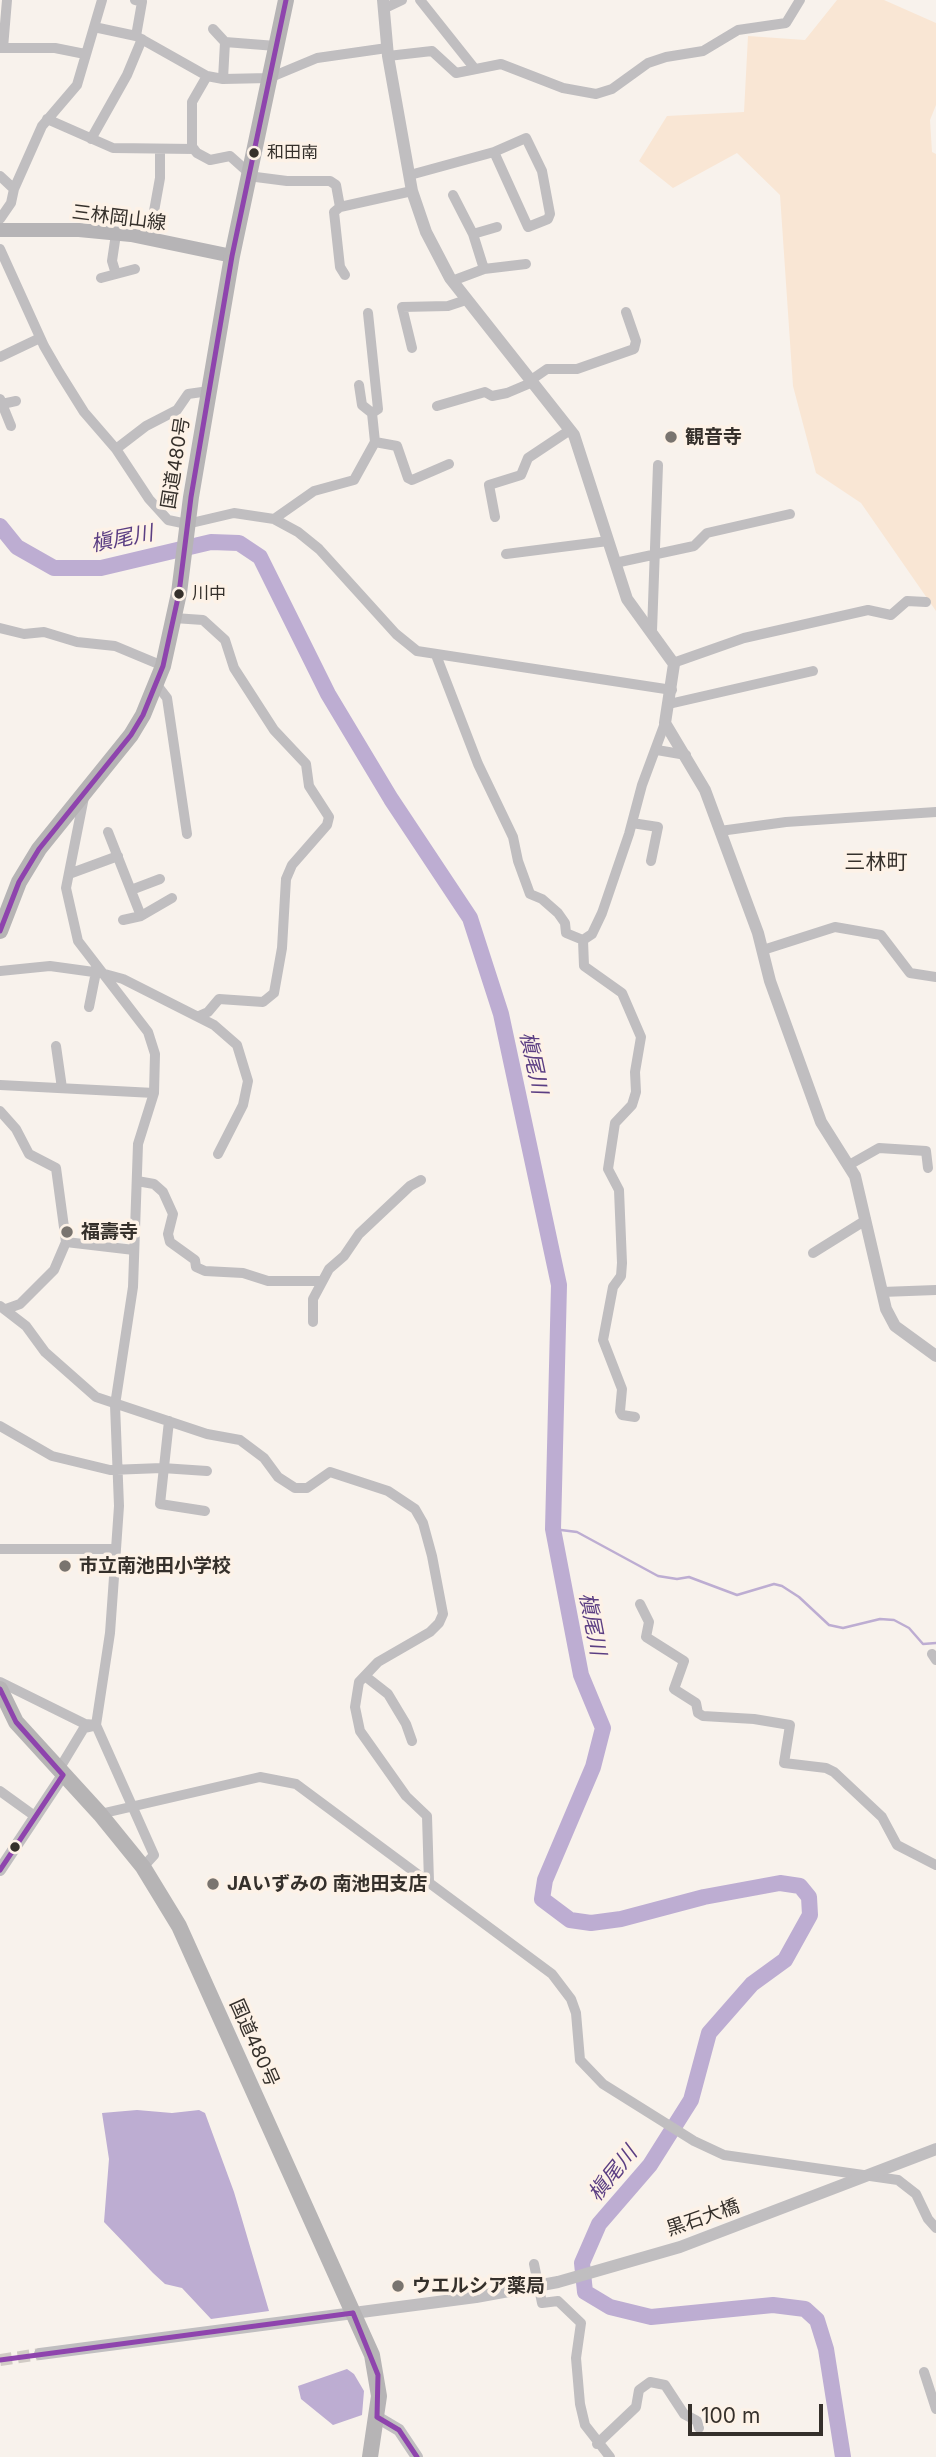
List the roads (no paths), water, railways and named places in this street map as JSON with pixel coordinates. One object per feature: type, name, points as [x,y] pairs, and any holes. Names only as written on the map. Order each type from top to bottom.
[{"type":"highway","name":"国道480号","points":[[0,931],[19,882],[39,849],[131,735],[157,685],[163,666],[174,618],[186,529],[232,256],[286,0]]},
{"type":"highway","name":"国道480号","points":[[0,1689],[16,1722],[100,1814],[143,1867],[178,1926],[353,2313],[378,2375],[377,2417],[370,2457]]},
{"type":"main road","name":"三林岡山線","points":[[0,230],[79,230],[116,234],[232,256]]},
{"type":"street","points":[[7,0],[2,48],[55,48],[85,54]]},
{"type":"street","points":[[0,219],[11,203],[14,189],[47,119],[78,85],[102,0]]},
{"type":"street","points":[[91,139],[127,75],[139,37],[142,2],[135,0]]},
{"type":"street","points":[[402,0],[383,5],[388,52],[412,191],[426,232],[452,281],[570,430],[583,459],[627,598],[673,663],[672,690],[657,750],[642,785],[603,913],[592,934],[583,940]]},
{"type":"street","points":[[420,0],[475,69]]},
{"type":"street","points":[[94,27],[139,37],[206,76],[223,79],[269,78],[317,58],[432,51],[456,73],[501,64],[563,88],[596,94],[612,89],[657,60],[703,51],[738,30],[786,23],[800,0]]},
{"type":"street","points":[[213,29],[225,42],[276,46]]},
{"type":"street","points":[[223,79],[225,42]]},
{"type":"street","points":[[194,149],[191,140],[192,102],[206,76]]},
{"type":"street","points":[[47,119],[113,148],[138,146],[160,150],[194,149],[210,160],[230,156],[249,174],[287,181],[330,181],[336,185],[340,207]]},
{"type":"street","points":[[410,175],[494,152],[526,138],[542,171],[550,214],[548,219],[528,227],[494,152]]},
{"type":"street","points":[[149,239],[160,178],[160,150]]},
{"type":"street","points":[[0,176],[14,189]]},
{"type":"street","points":[[345,275],[340,267],[334,212],[340,207],[412,191]]},
{"type":"street","points":[[453,195],[473,234],[484,269]]},
{"type":"street","points":[[473,234],[497,227]]},
{"type":"street","points":[[116,234],[112,261],[116,274]]},
{"type":"street","points":[[0,248],[40,338],[84,412],[116,449],[149,499],[168,520],[186,529],[234,513],[274,519],[298,532],[319,549],[409,648],[436,655],[672,690]]},
{"type":"street","points":[[452,281],[484,269],[526,264]]},
{"type":"street","points":[[101,278],[135,269]]},
{"type":"street","points":[[412,348],[402,307],[449,306],[466,300]]},
{"type":"street","points":[[437,406],[485,392],[492,396],[507,393],[532,381],[547,369],[577,369],[634,349],[636,341],[626,312]]},
{"type":"street","points":[[368,313],[378,409],[372,413]]},
{"type":"street","points":[[0,357],[40,338]]},
{"type":"street","points":[[274,519],[314,491],[355,480],[375,442],[372,413],[362,405],[359,385]]},
{"type":"street","points":[[116,449],[146,426],[177,410],[188,394],[209,391]]},
{"type":"street","points":[[11,426],[1,402],[16,401]]},
{"type":"street","points":[[495,517],[489,485],[521,475],[528,458],[570,430]]},
{"type":"street","points":[[375,442],[397,446],[408,478],[412,480],[449,464]]},
{"type":"street","points":[[652,631],[658,465]]},
{"type":"street","points":[[615,563],[694,546],[707,533],[790,514]]},
{"type":"street","points":[[506,554],[608,541]]},
{"type":"street","points":[[673,663],[744,638],[868,610],[891,615],[907,601],[926,603]]},
{"type":"street","points":[[174,618],[204,620],[225,640],[234,668],[274,730],[306,764],[309,786],[329,817],[327,825],[292,865],[286,879],[282,948],[274,993],[263,1002],[219,999],[208,1012],[199,1016]]},
{"type":"street","points":[[0,628],[24,634],[44,632],[77,642],[115,646],[163,666]]},
{"type":"street","points":[[436,655],[478,764],[513,838],[530,894],[542,899],[558,913],[565,923],[566,933],[583,940]]},
{"type":"street","points":[[669,704],[813,671]]},
{"type":"street","points":[[157,685],[167,698],[187,834]]},
{"type":"street","points":[[665,723],[705,790],[821,1122],[849,1165],[866,1220],[882,1292],[895,1326],[936,1356]]},
{"type":"street","points":[[657,750],[686,755]]},
{"type":"street","points":[[84,793],[66,900],[78,941],[98,972],[153,1042],[154,1093],[138,1144],[129,1322],[116,1405],[116,1549],[110,1633],[96,1725],[154,1855],[143,1867]]},
{"type":"street","points":[[720,831],[786,822],[936,812]]},
{"type":"street","points":[[632,823],[658,827],[651,861]]},
{"type":"street","points":[[108,832],[141,916]]},
{"type":"street","points":[[69,874],[117,856]]},
{"type":"street","points":[[131,890],[160,878]]},
{"type":"street","points":[[123,920],[141,916],[173,898]]},
{"type":"street","points":[[763,950],[835,927],[881,935],[910,973],[936,977]]},
{"type":"street","points":[[583,940],[584,966],[622,993],[641,1037],[635,1072],[636,1092],[632,1105],[615,1122],[608,1169],[618,1190],[622,1264],[621,1276],[613,1287],[603,1340],[622,1389],[620,1411],[622,1415],[635,1418]]},
{"type":"street","points":[[0,971],[50,966],[98,972],[123,979],[199,1016],[237,1045],[248,1081],[243,1105],[218,1154]]},
{"type":"street","points":[[89,1007],[98,972]]},
{"type":"street","points":[[56,1046],[62,1088]]},
{"type":"street","points":[[0,1085],[154,1093]]},
{"type":"street","points":[[0,1111],[16,1129],[29,1154],[56,1168],[66,1242],[54,1270],[20,1304],[3,1307]]},
{"type":"street","points":[[849,1165],[879,1149],[926,1151],[929,1168]]},
{"type":"street","points":[[313,1322],[313,1299],[320,1280],[359,1234],[410,1186],[421,1180]]},
{"type":"street","points":[[137,1181],[154,1184],[163,1192],[173,1214],[168,1234],[170,1242],[195,1261],[196,1267],[205,1271],[243,1273],[268,1281],[320,1280]]},
{"type":"street","points":[[813,1253],[866,1220]]},
{"type":"street","points":[[66,1242],[134,1250]]},
{"type":"street","points":[[882,1292],[936,1290]]},
{"type":"street","points":[[3,1307],[26,1326],[45,1353],[83,1389],[116,1405],[248,1444],[278,1476],[295,1488],[307,1488],[330,1472],[388,1491],[415,1510],[423,1523],[432,1556],[443,1614],[430,1632],[378,1662],[365,1675],[357,1690],[355,1717],[360,1731],[399,1785],[427,1816],[429,1882]]},
{"type":"street","points":[[169,1421],[160,1504],[205,1511]]},
{"type":"street","points":[[0,1426],[52,1456],[118,1469],[207,1471]]},
{"type":"street","points":[[0,1549],[116,1549]]},
{"type":"street","points":[[640,1604],[649,1622],[646,1637],[684,1661],[674,1689],[696,1703],[698,1713],[703,1716],[754,1719],[790,1725],[784,1763],[826,1768],[834,1772],[882,1818],[897,1845],[936,1865]]},
{"type":"street","points":[[365,1675],[379,1684],[393,1702],[406,1724],[411,1741]]},
{"type":"street","points":[[0,1682],[85,1724],[96,1725]]},
{"type":"street","points":[[0,1870],[63,1775],[61,1766],[84,1728],[96,1725]]},
{"type":"street","points":[[100,1814],[260,1777],[284,1779],[308,1792],[552,1974],[571,1998],[576,2013],[580,2060],[603,2084],[694,2141],[724,2155],[898,2180],[916,2194],[928,2220],[936,2228]]},
{"type":"street","points":[[2,1794],[36,1817]]},
{"type":"street","name":"黒石大橋","points":[[40,2354],[476,2297],[558,2282],[680,2247],[935,2149]]},
{"type":"street","points":[[534,2264],[542,2303],[558,2301],[581,2323],[576,2358],[577,2388],[585,2425],[597,2444],[610,2457]]},
{"type":"street","points":[[924,2372],[936,2409]]},
{"type":"street","points":[[597,2444],[636,2407],[639,2390],[650,2382],[666,2385],[684,2414],[697,2421],[699,2428]]},
{"type":"street","points":[[377,2417],[399,2430],[417,2457]]},
{"type":"waterway","name":"槇尾川","points":[[0,526],[17,547],[54,568],[101,568],[211,542],[239,543],[260,557],[328,694],[391,799],[470,918],[501,1014],[559,1285],[553,1529],[581,1675],[603,1728],[593,1767],[545,1880],[542,1899],[570,1920],[591,1923],[621,1919],[704,1897],[780,1883],[800,1886],[809,1897],[810,1915],[785,1960],[752,1984],[709,2033],[691,2100],[650,2165],[599,2224],[582,2263],[585,2292],[610,2307],[651,2317],[773,2305],[805,2309],[817,2320],[826,2349],[843,2457]]},
{"type":"waterway","points":[[553,1529],[577,1532],[658,1576],[677,1579],[689,1577],[737,1595],[774,1584],[799,1597],[829,1625],[843,1628],[880,1619],[894,1620],[909,1628],[923,1644],[936,1643]]},
{"type":"tunnel","points":[[0,2360],[40,2354]]},
{"type":"place","name":"和田南","points":[[254,153]]},
{"type":"place","name":"観音寺","points":[[671,437]]},
{"type":"place","name":"川中","points":[[179,594]]},
{"type":"place","name":"福壽寺","points":[[67,1232]]},
{"type":"place","name":"市立南池田小学校","points":[[65,1566]]},
{"type":"place","name":"JAいずみの 南池田支店","points":[[213,1884]]},
{"type":"place","name":"ウエルシア薬局","points":[[398,2286]]},
{"type":"district","name":"三林町","points":[[876,863]]}]
